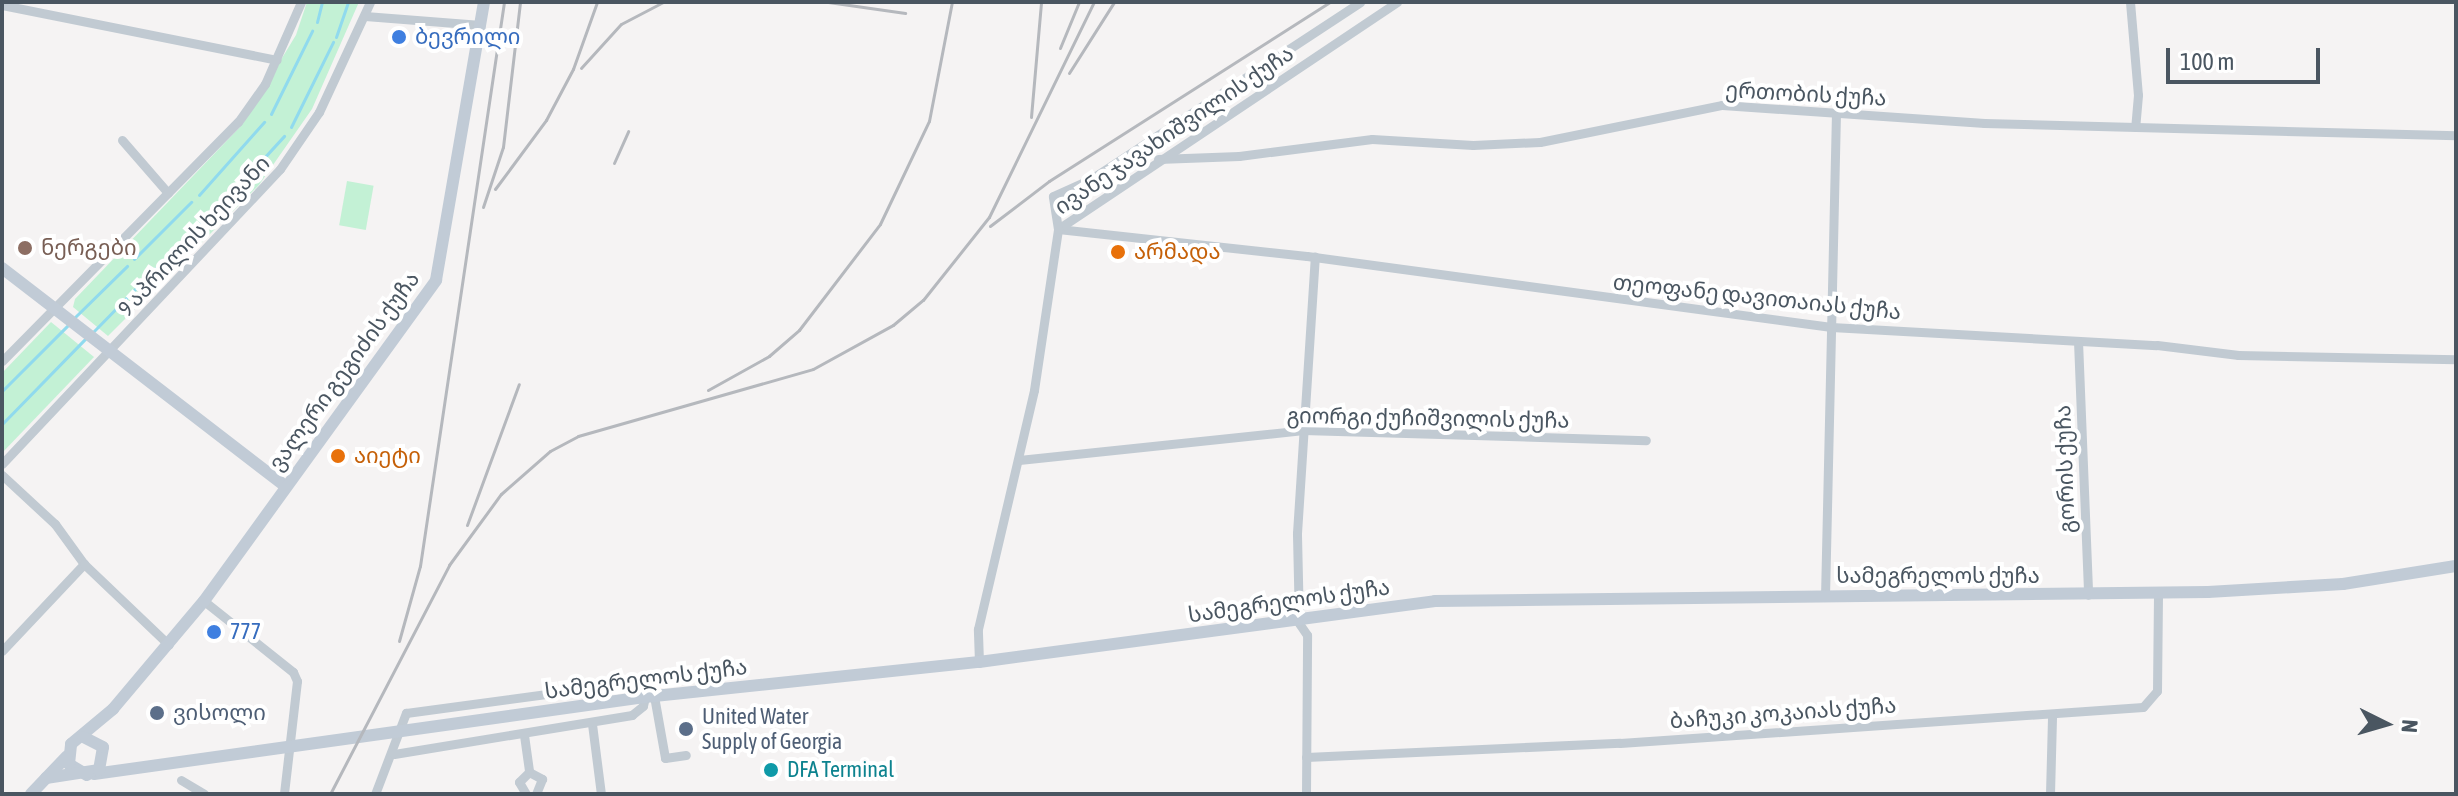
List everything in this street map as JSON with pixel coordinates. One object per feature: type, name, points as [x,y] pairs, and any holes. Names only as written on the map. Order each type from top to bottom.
[{"type":"main road","name":"ვალერი გეგიძის ქუჩა","points":[[83,737],[113,709],[204,601],[436,280],[484,2]]},
{"type":"main road","points":[[2,268],[285,486]]},
{"type":"main road","name":"სამეგრელოს ქუჩა","points":[[46,778],[134,770],[649,696],[979,662],[1299,623],[1435,601],[2158,593],[2343,584],[2456,566]]},
{"type":"main road","name":"ვალერი გეგიძის ქუჩა","points":[[102,748],[113,709]]},
{"type":"main road","points":[[31,794],[67,756],[71,744],[83,737],[134,770]]},
{"type":"main road","points":[[67,756],[73,770],[91,774],[102,748]]},
{"type":"street","name":"9 აპრილის ხეივანი","points":[[2,361],[238,122],[277,60],[301,2]]},
{"type":"street","name":"9 აპრილის ხეივანი","points":[[2,464],[111,352],[280,169],[319,112],[370,2]]},
{"type":"street","points":[[1058,229],[1053,196],[1091,179],[1360,2]]},
{"type":"street","name":"ივანე ჯავახიშვილის ქუჩა","points":[[979,662],[978,629],[1019,460],[1058,229],[1158,159],[1397,2]]},
{"type":"street","points":[[2130,2],[2135,127]]},
{"type":"street","points":[[2,5],[277,60]]},
{"type":"street","points":[[365,16],[481,25]]},
{"type":"street","name":"ერთობის ქუჩა","points":[[1158,159],[1239,156],[1372,139],[1473,145],[1540,142],[1722,105],[1836,115],[2456,135]]},
{"type":"street","points":[[1825,597],[1836,115]]},
{"type":"street","points":[[122,140],[168,193]]},
{"type":"street","name":"თეოფანე დავითაიას ქუჩა","points":[[1058,229],[1315,257],[1831,327],[2078,341],[2238,355],[2456,359]]},
{"type":"street","points":[[1306,794],[1307,635],[1299,623],[1297,533],[1315,257]]},
{"type":"street","name":"გორის ქუჩა","points":[[2078,341],[2088,595]]},
{"type":"street","name":"გიორგი ქუჩიშვილის ქუჩა","points":[[1019,460],[1303,430],[1646,440]]},
{"type":"street","points":[[2,475],[55,524],[84,564],[169,645]]},
{"type":"street","points":[[2,651],[84,564]]},
{"type":"street","name":"ბაჩუკი კოკაიას ქუჩა","points":[[1306,757],[2052,716],[2143,707],[2153,701],[2158,593]]},
{"type":"street","points":[[204,601],[293,672],[297,681],[284,794]]},
{"type":"street","points":[[375,794],[394,754],[406,713],[628,683],[641,688],[649,696],[665,758],[686,755]]},
{"type":"street","points":[[394,754],[592,724],[636,713],[649,696]]},
{"type":"street","points":[[2050,794],[2052,716]]},
{"type":"street","points":[[592,724],[601,794]]},
{"type":"street","points":[[524,735],[529,772]]},
{"type":"street","points":[[526,794],[519,782],[529,772]]},
{"type":"street","points":[[529,772],[542,779],[536,794]]},
{"type":"street","points":[[181,780],[204,794]]},
{"type":"green space","points":[[307,2],[359,2],[312,109],[259,185],[108,336],[73,307],[75,299],[240,127],[296,35]]},
{"type":"green space","points":[[347,181],[374,186],[366,230],[339,225]]},
{"type":"green space","points":[[51,322],[94,357],[2,453],[2,373]]},
{"type":"waterway","points":[[317,22],[322,2]]},
{"type":"waterway","points":[[336,37],[348,2]]},
{"type":"waterway","points":[[271,114],[312,31]]},
{"type":"waterway","points":[[291,127],[333,42]]},
{"type":"waterway","points":[[199,195],[264,122]]},
{"type":"waterway","points":[[251,172],[284,136]]},
{"type":"waterway","points":[[150,274],[243,180]]},
{"type":"waterway","points":[[134,259],[191,202]]},
{"type":"waterway","points":[[75,317],[127,266]]},
{"type":"waterway","points":[[92,333],[142,282]]},
{"type":"waterway","points":[[2,391],[70,323]]},
{"type":"waterway","points":[[2,424],[86,338]]},
{"type":"railway","points":[[399,641],[420,566],[504,2]]},
{"type":"railway","points":[[483,207],[503,147],[520,2]]},
{"type":"railway","points":[[495,189],[546,120],[573,69],[597,2]]},
{"type":"railway","points":[[581,68],[621,24],[663,2]]},
{"type":"railway","points":[[828,2],[905,13]]},
{"type":"railway","points":[[708,390],[769,356],[799,330],[880,224],[929,121],[952,2]]},
{"type":"railway","points":[[1031,117],[1041,2]]},
{"type":"railway","points":[[1060,48],[1079,2]]},
{"type":"railway","points":[[330,794],[449,565],[501,494],[550,451],[578,436],[813,369],[893,325],[923,300],[989,217],[1094,2]]},
{"type":"railway","points":[[1069,73],[1114,2]]},
{"type":"railway","points":[[990,226],[1049,181],[1330,2]]},
{"type":"railway","points":[[614,163],[628,131]]},
{"type":"railway","points":[[467,525],[519,384]]},
{"type":"place","name":"ბევრილი","points":[[399,37]]},
{"type":"place","name":"ნერგები","points":[[25,248]]},
{"type":"place","name":"არმადა","points":[[1118,252]]},
{"type":"place","name":"აიეტი","points":[[338,456]]},
{"type":"place","name":"777","points":[[214,632]]},
{"type":"place","name":"ვისოლი","points":[[157,713]]},
{"type":"place","name":"United Water Supply of Georgia","points":[[686,729]]},
{"type":"place","name":"DFA Terminal","points":[[771,770]]}]
